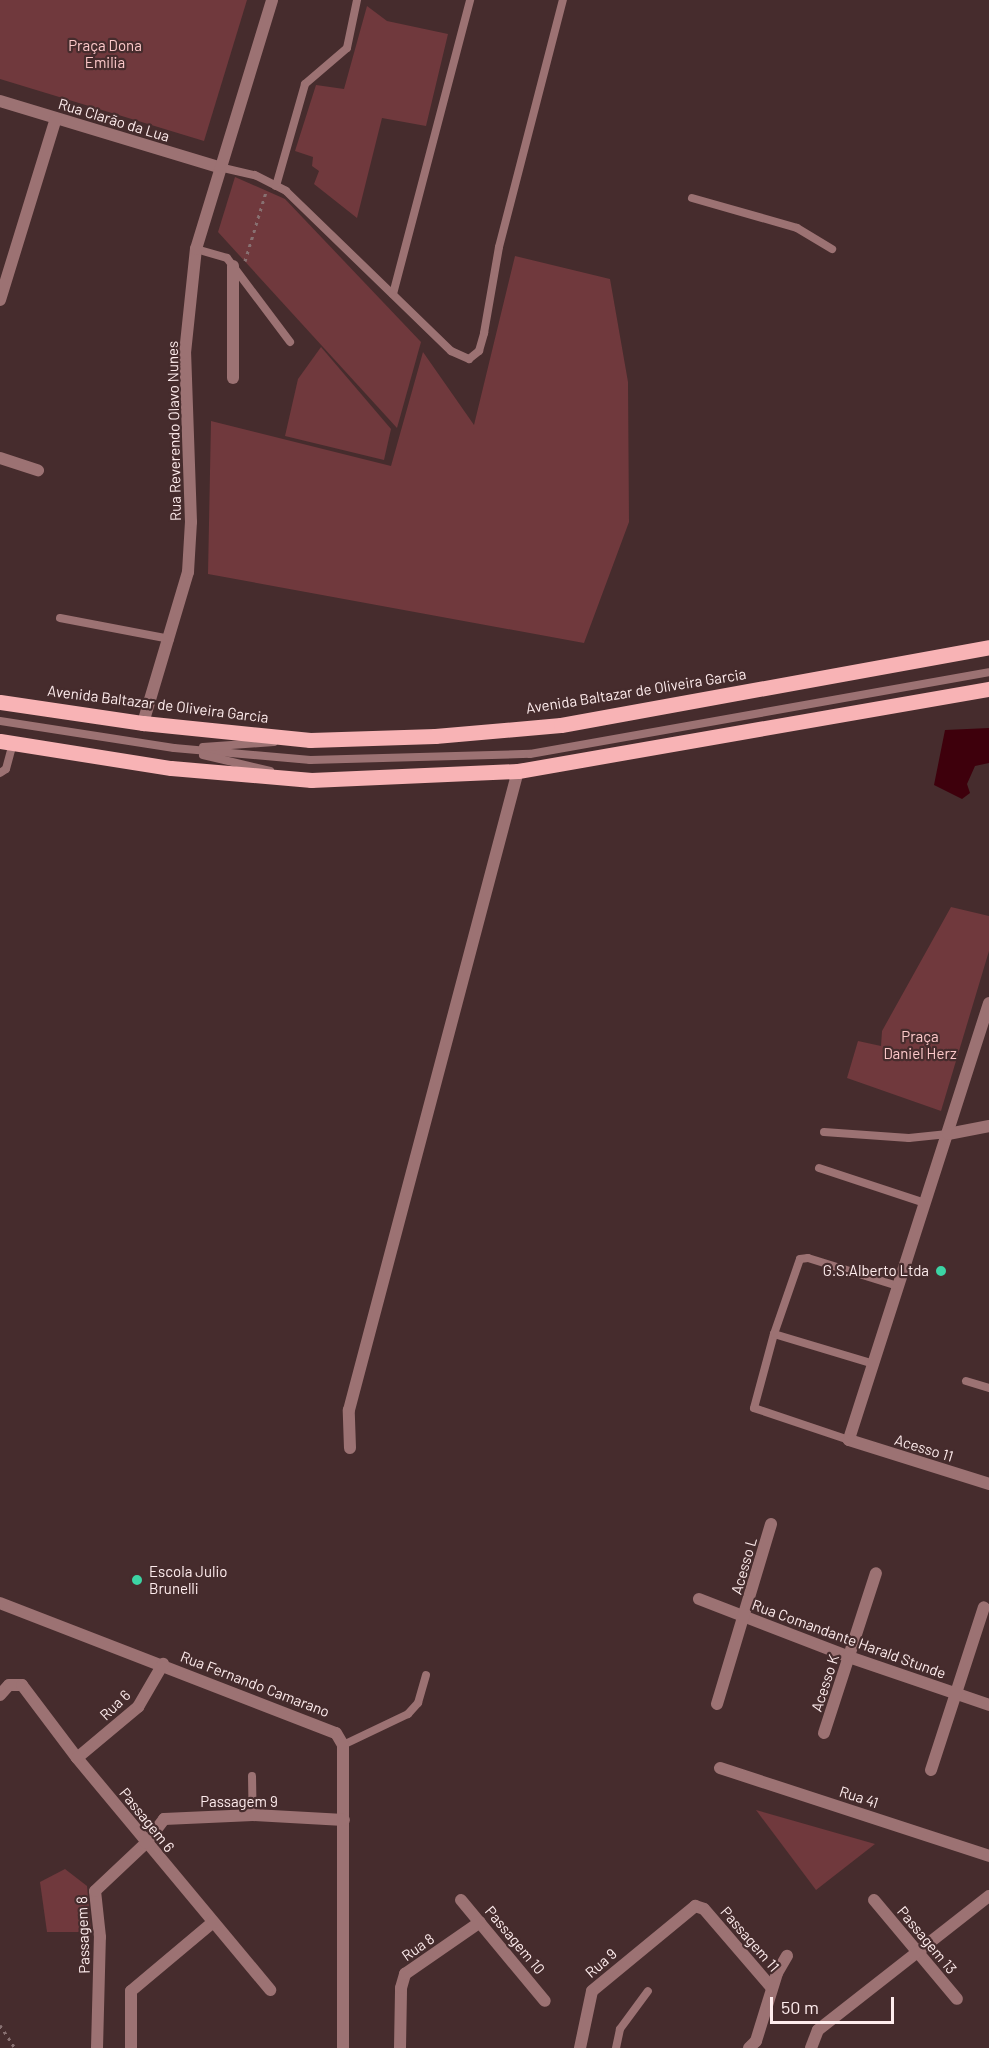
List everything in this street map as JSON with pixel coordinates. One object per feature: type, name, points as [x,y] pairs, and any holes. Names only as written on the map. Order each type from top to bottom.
[{"type":"main road","name":"Avenida Baltazar de Oliveira Garcia","points":[[0,702],[143,723],[310,740],[435,736],[561,725],[986,649]]},
{"type":"main road","points":[[7,742],[171,768],[311,780],[518,771],[989,689]]},
{"type":"street","name":"Rua Reverendo Olavo Nunes","points":[[143,723],[170,639],[188,572],[191,512],[185,353],[196,249],[219,167],[272,0]]},
{"type":"street","name":"Rua Clarão da Lua","points":[[0,100],[219,167]]},
{"type":"street","points":[[0,300],[56,118]]},
{"type":"street","points":[[233,378],[237,271]]},
{"type":"street","points":[[0,458],[38,470]]},
{"type":"street","points":[[350,1448],[349,1410],[518,771]]},
{"type":"street","points":[[849,1440],[989,1003]]},
{"type":"street","points":[[948,1134],[989,1126]]},
{"type":"street","name":"Acesso 11","points":[[849,1440],[989,1484]]},
{"type":"street","name":"Acesso L","points":[[717,1704],[745,1617],[771,1524]]},
{"type":"street","name":"Acesso K","points":[[824,1733],[876,1573]]},
{"type":"street","name":"Rua Comandante Harald Stunde","points":[[699,1599],[849,1657],[989,1705]]},
{"type":"street","name":"Rua Fernando Camarano","points":[[0,1603],[326,1727],[336,1733],[343,1745]]},
{"type":"street","points":[[931,1770],[984,1607]]},
{"type":"street","name":"Rua 6","points":[[76,1758],[138,1707],[163,1664]]},
{"type":"street","name":"Passagem 6","points":[[0,1695],[9,1685],[22,1685],[76,1758],[270,1990]]},
{"type":"street","points":[[343,1745],[343,2048]]},
{"type":"street","name":"Rua 41","points":[[720,1768],[989,1856]]},
{"type":"street","name":"Passagem 9","points":[[146,1843],[169,1817],[253,1815],[344,1820]]},
{"type":"street","name":"Passagem 8","points":[[97,2048],[100,1937],[95,1892],[146,1843]]},
{"type":"street","points":[[811,2048],[818,2030],[915,1951],[989,1896]]},
{"type":"street","name":"Passagem 10","points":[[460,1900],[545,2001]]},
{"type":"street","name":"Passagem 13","points":[[874,1900],[957,1999]]},
{"type":"street","name":"Passagem 11","points":[[674,1920],[695,1906],[704,1909],[772,1988]]},
{"type":"street","name":"Rua 9","points":[[580,2048],[592,1990],[674,1920]]},
{"type":"street","name":"Rua 8","points":[[400,2048],[401,1988],[405,1974],[480,1922]]},
{"type":"street","points":[[131,2048],[131,1991],[212,1923]]},
{"type":"street","points":[[749,2048],[756,2041],[772,1988],[787,1956]]},
{"type":"lane","points":[[273,184],[305,84],[347,48],[357,0]]},
{"type":"lane","points":[[393,294],[470,0]]},
{"type":"lane","points":[[219,167],[286,190],[460,357],[469,359],[479,351],[499,247],[563,0]]},
{"type":"lane","points":[[692,198],[797,228],[832,249]]},
{"type":"lane","points":[[196,249],[227,258],[290,342]]},
{"type":"lane","points":[[60,618],[170,639]]},
{"type":"lane","points":[[0,721],[174,748],[310,760],[530,754],[989,672]]},
{"type":"lane","points":[[174,748],[310,740]]},
{"type":"lane","points":[[0,773],[6,769],[7,742]]},
{"type":"lane","points":[[174,748],[311,780]]},
{"type":"lane","points":[[824,1132],[909,1138],[948,1134]]},
{"type":"lane","points":[[819,1168],[925,1203]]},
{"type":"lane","points":[[849,1440],[754,1408],[774,1334],[801,1259],[808,1258],[898,1286]]},
{"type":"lane","points":[[774,1334],[874,1364]]},
{"type":"lane","points":[[966,1382],[989,1388]]},
{"type":"lane","points":[[343,1745],[408,1714],[418,1703],[426,1675]]},
{"type":"lane","points":[[252,1776],[253,1815]]},
{"type":"lane","points":[[616,2048],[621,2029],[648,1991]]},
{"type":"path","points":[[237,271],[273,184]]},
{"type":"path","points":[[0,2025],[15,2048]]},
{"type":"green space","name":"Praça Dona Emilia","points":[[0,0],[247,0],[204,141],[0,79]]},
{"type":"green space","points":[[367,6],[387,21],[448,34],[426,126],[382,118],[357,218],[314,184],[319,171],[312,166],[313,157],[295,151],[316,85],[344,89]]},
{"type":"green space","points":[[235,177],[285,199],[421,342],[397,428],[218,232]]},
{"type":"green space","points":[[515,256],[610,279],[628,382],[629,522],[584,643],[208,574],[211,421],[391,466],[423,352],[474,425]]},
{"type":"green space","points":[[321,347],[391,429],[384,460],[285,436],[298,379]]},
{"type":"green space","name":"Praça Daniel Herz","points":[[951,907],[989,916],[989,951],[941,1111],[847,1078],[858,1041],[881,1046],[882,1031]]},
{"type":"green space","points":[[756,1810],[875,1844],[816,1890]]},
{"type":"green space","points":[[65,1869],[87,1886],[91,1932],[47,1932],[40,1882]]},
{"type":"shaded area","points":[[989,728],[989,763],[975,766],[967,784],[970,793],[962,799],[934,785],[945,730]]},
{"type":"place","name":"G.S.Alberto Ltda","points":[[941,1271]]},
{"type":"place","name":"Escola Julio Brunelli","points":[[137,1580]]}]
